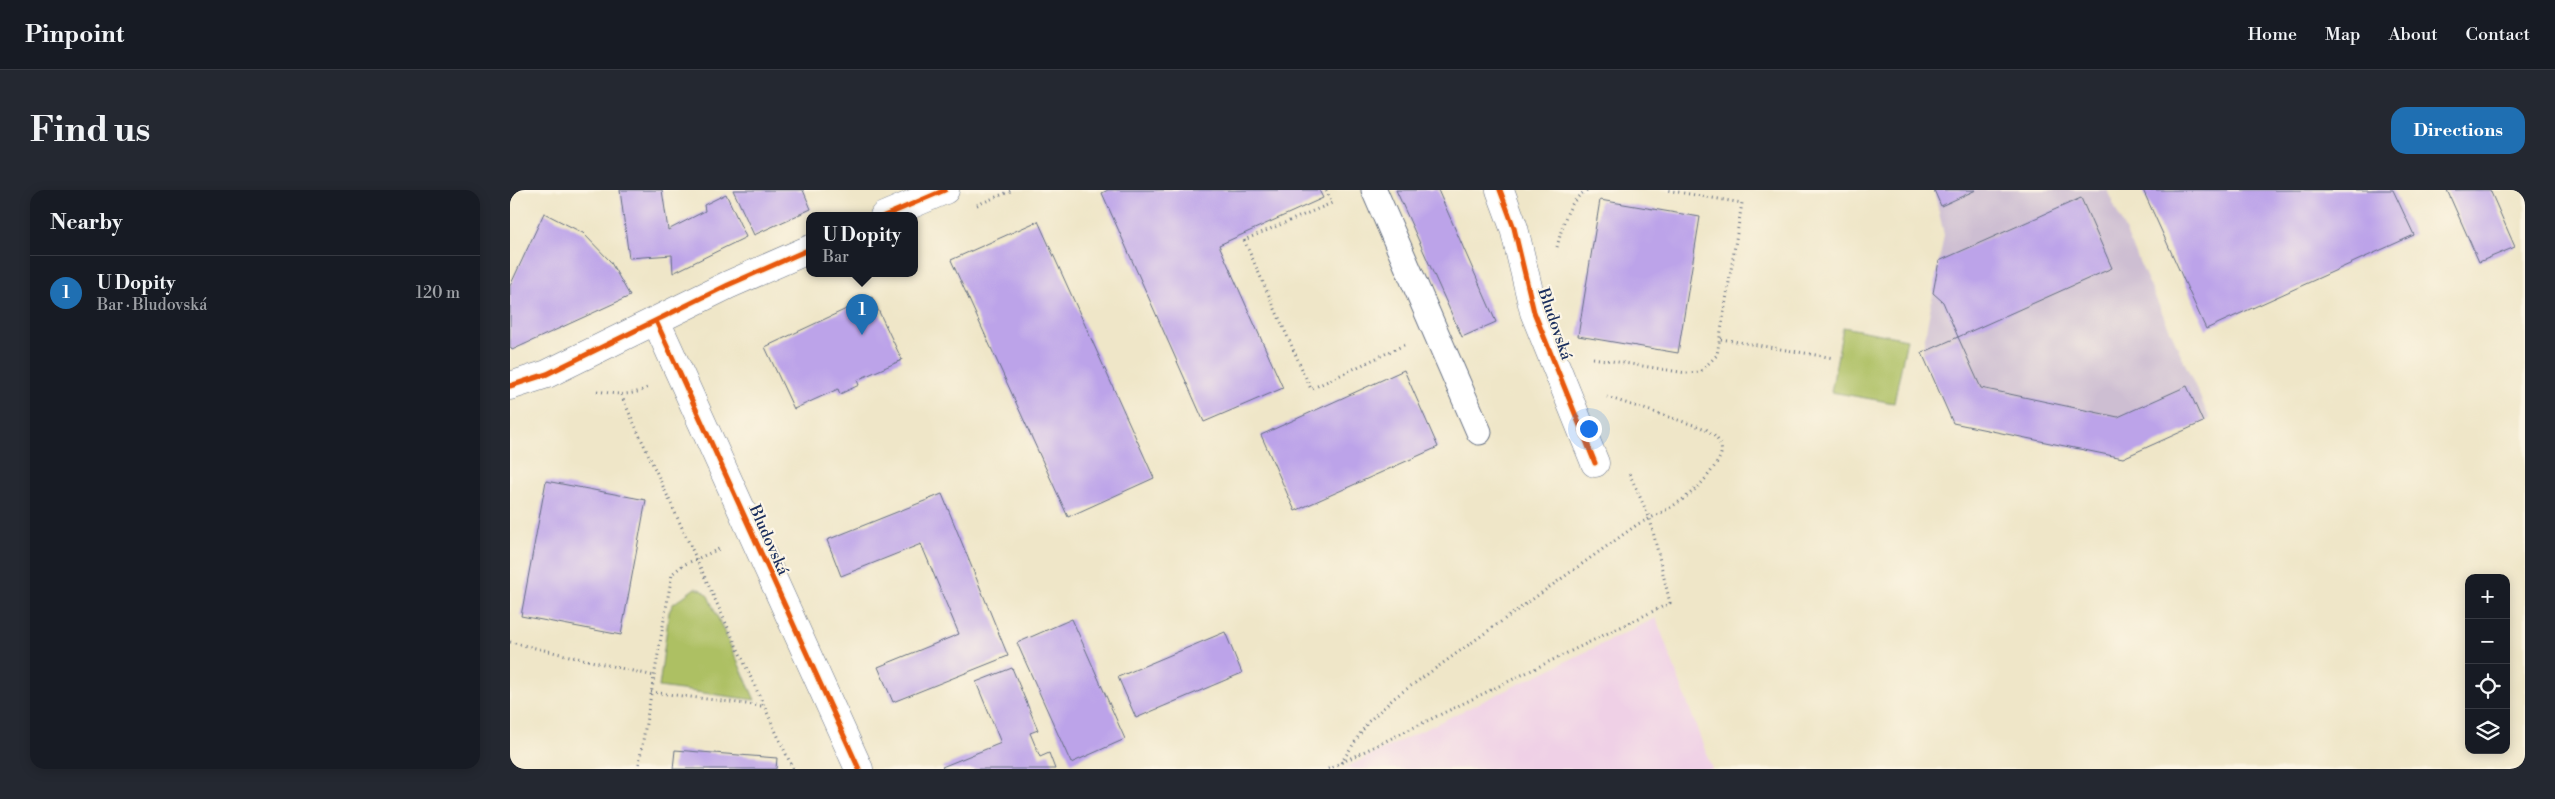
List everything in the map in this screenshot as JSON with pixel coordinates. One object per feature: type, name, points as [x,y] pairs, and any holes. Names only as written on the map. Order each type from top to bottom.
[{"type":"street","points":[[893,212],[945,190]]},
{"type":"street","name":"Bludovská","points":[[1500,190],[1514,228],[1534,312],[1595,464]]},
{"type":"street","points":[[510,386],[547,374],[728,285],[806,251]]},
{"type":"street","name":"Bludovská","points":[[656,321],[859,769]]},
{"type":"lane","points":[[1374,190],[1479,432]]},
{"type":"path","points":[[1326,190],[1332,203],[1244,240],[1311,389],[1435,330]]},
{"type":"path","points":[[1555,254],[1569,206],[1578,195],[1586,190]]},
{"type":"path","points":[[1587,358],[1686,373],[1700,372],[1717,355],[1742,202],[1668,190]]},
{"type":"path","points":[[1721,339],[1834,358]]},
{"type":"path","points":[[621,395],[793,769]]},
{"type":"path","points":[[1340,763],[1368,722],[1394,698],[1638,524],[1690,496],[1720,457],[1722,448],[1716,438],[1706,429],[1602,395]]},
{"type":"path","points":[[1328,769],[1670,603],[1650,519],[1627,467]]},
{"type":"path","points":[[638,769],[672,574],[683,564],[696,559]]},
{"type":"path","points":[[510,642],[654,676]]},
{"type":"path","points":[[651,692],[763,706]]},
{"type":"shaded area","points":[[1934,190],[2107,190],[2210,419],[2123,458],[1953,423],[1922,353],[1944,235]]},
{"type":"shaded area","points":[[1656,618],[1712,769],[1342,769]]},
{"type":"green space","points":[[1843,327],[1907,339],[1894,403],[1831,392]]},
{"type":"green space","points":[[695,588],[702,590],[708,596],[755,700],[659,687],[669,612],[673,604]]},
{"type":"building","points":[[620,190],[662,190],[668,230],[705,211],[704,205],[726,194],[746,237],[673,273],[672,255],[629,258]]},
{"type":"building","points":[[733,190],[803,190],[811,209],[754,235]]},
{"type":"building","points":[[1108,190],[1319,190],[1323,198],[1219,245],[1283,388],[1204,422],[1102,193]]},
{"type":"building","points":[[1396,190],[1438,190],[1496,322],[1462,337]]},
{"type":"building","points":[[1934,190],[1976,190],[1941,206]]},
{"type":"building","points":[[2143,190],[2393,190],[2414,235],[2206,329]]},
{"type":"building","points":[[2447,190],[2490,190],[2515,247],[2479,262]]},
{"type":"building","points":[[2081,198],[2112,268],[1958,337],[1943,302],[1933,293],[1939,261]]},
{"type":"building","points":[[1600,200],[1700,217],[1678,353],[1578,336]]},
{"type":"building","points":[[544,213],[583,233],[610,261],[630,296],[512,350],[510,347],[510,286]]},
{"type":"building","points":[[1038,221],[1154,478],[1068,517],[951,260]]},
{"type":"building","points":[[872,297],[902,360],[857,380],[859,385],[840,394],[838,389],[794,409],[765,347]]},
{"type":"building","points":[[1958,337],[1981,388],[2118,417],[2187,386],[2203,422],[2123,458],[1953,423],[1922,353]]},
{"type":"building","points":[[1404,370],[1438,447],[1295,511],[1261,435]]},
{"type":"building","points":[[546,481],[646,500],[621,635],[521,616]]},
{"type":"building","points":[[942,494],[1008,656],[893,702],[878,667],[959,634],[921,544],[841,576],[827,540]]},
{"type":"building","points":[[1072,619],[1125,739],[1071,763],[1017,643]]},
{"type":"building","points":[[1225,632],[1242,673],[1136,718],[1118,677]]},
{"type":"building","points":[[1012,668],[1038,730],[1030,733],[1040,757],[1049,753],[1055,769],[943,769],[942,767],[1001,743],[976,682]]},
{"type":"building","points":[[675,750],[777,758],[776,769],[673,769]]},
{"type":"cycle path","points":[[893,212],[945,190]]},
{"type":"cycle path","points":[[1500,190],[1514,228],[1534,312],[1595,463]]},
{"type":"cycle path","points":[[510,386],[547,374],[728,285],[806,251]]},
{"type":"cycle path","points":[[656,321],[859,769]]},
{"type":"place","name":"U Dopity","points":[[862,335]]}]
